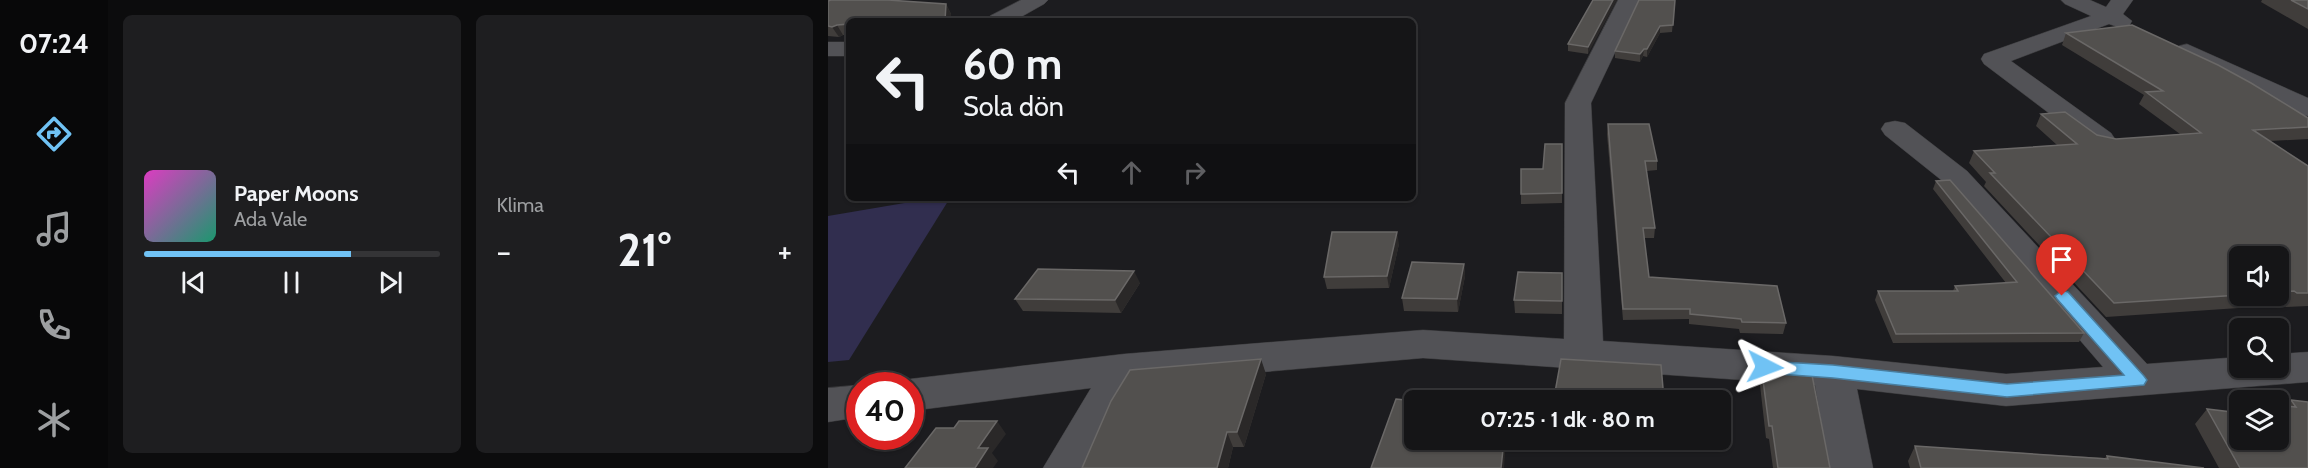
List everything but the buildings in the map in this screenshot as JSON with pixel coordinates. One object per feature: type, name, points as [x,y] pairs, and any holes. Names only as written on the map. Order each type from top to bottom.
[{"type":"street","points":[[1004,18],[1037,0]]},
{"type":"street","points":[[1584,356],[1578,103],[1629,0]]},
{"type":"street","points":[[2072,0],[2116,8],[2152,35],[2308,108]]},
{"type":"street","points":[[2102,140],[1993,59],[2116,8]]},
{"type":"street","points":[[828,49],[846,49]]},
{"type":"street","points":[[1895,129],[1956,177],[2139,380]]},
{"type":"street","points":[[924,393],[1124,369],[1423,344],[1833,371],[2007,390],[2308,367]]},
{"type":"street","points":[[1065,468],[1124,369]]},
{"type":"street","points":[[1833,371],[1851,468]]},
{"type":"street","points":[[828,405],[846,403]]},
{"type":"shaded area","points":[[916,201],[948,201],[849,360],[828,362],[828,216]]},
{"type":"route","points":[[1765,367],[1833,371],[2007,390],[2139,380],[2062,296]]}]
